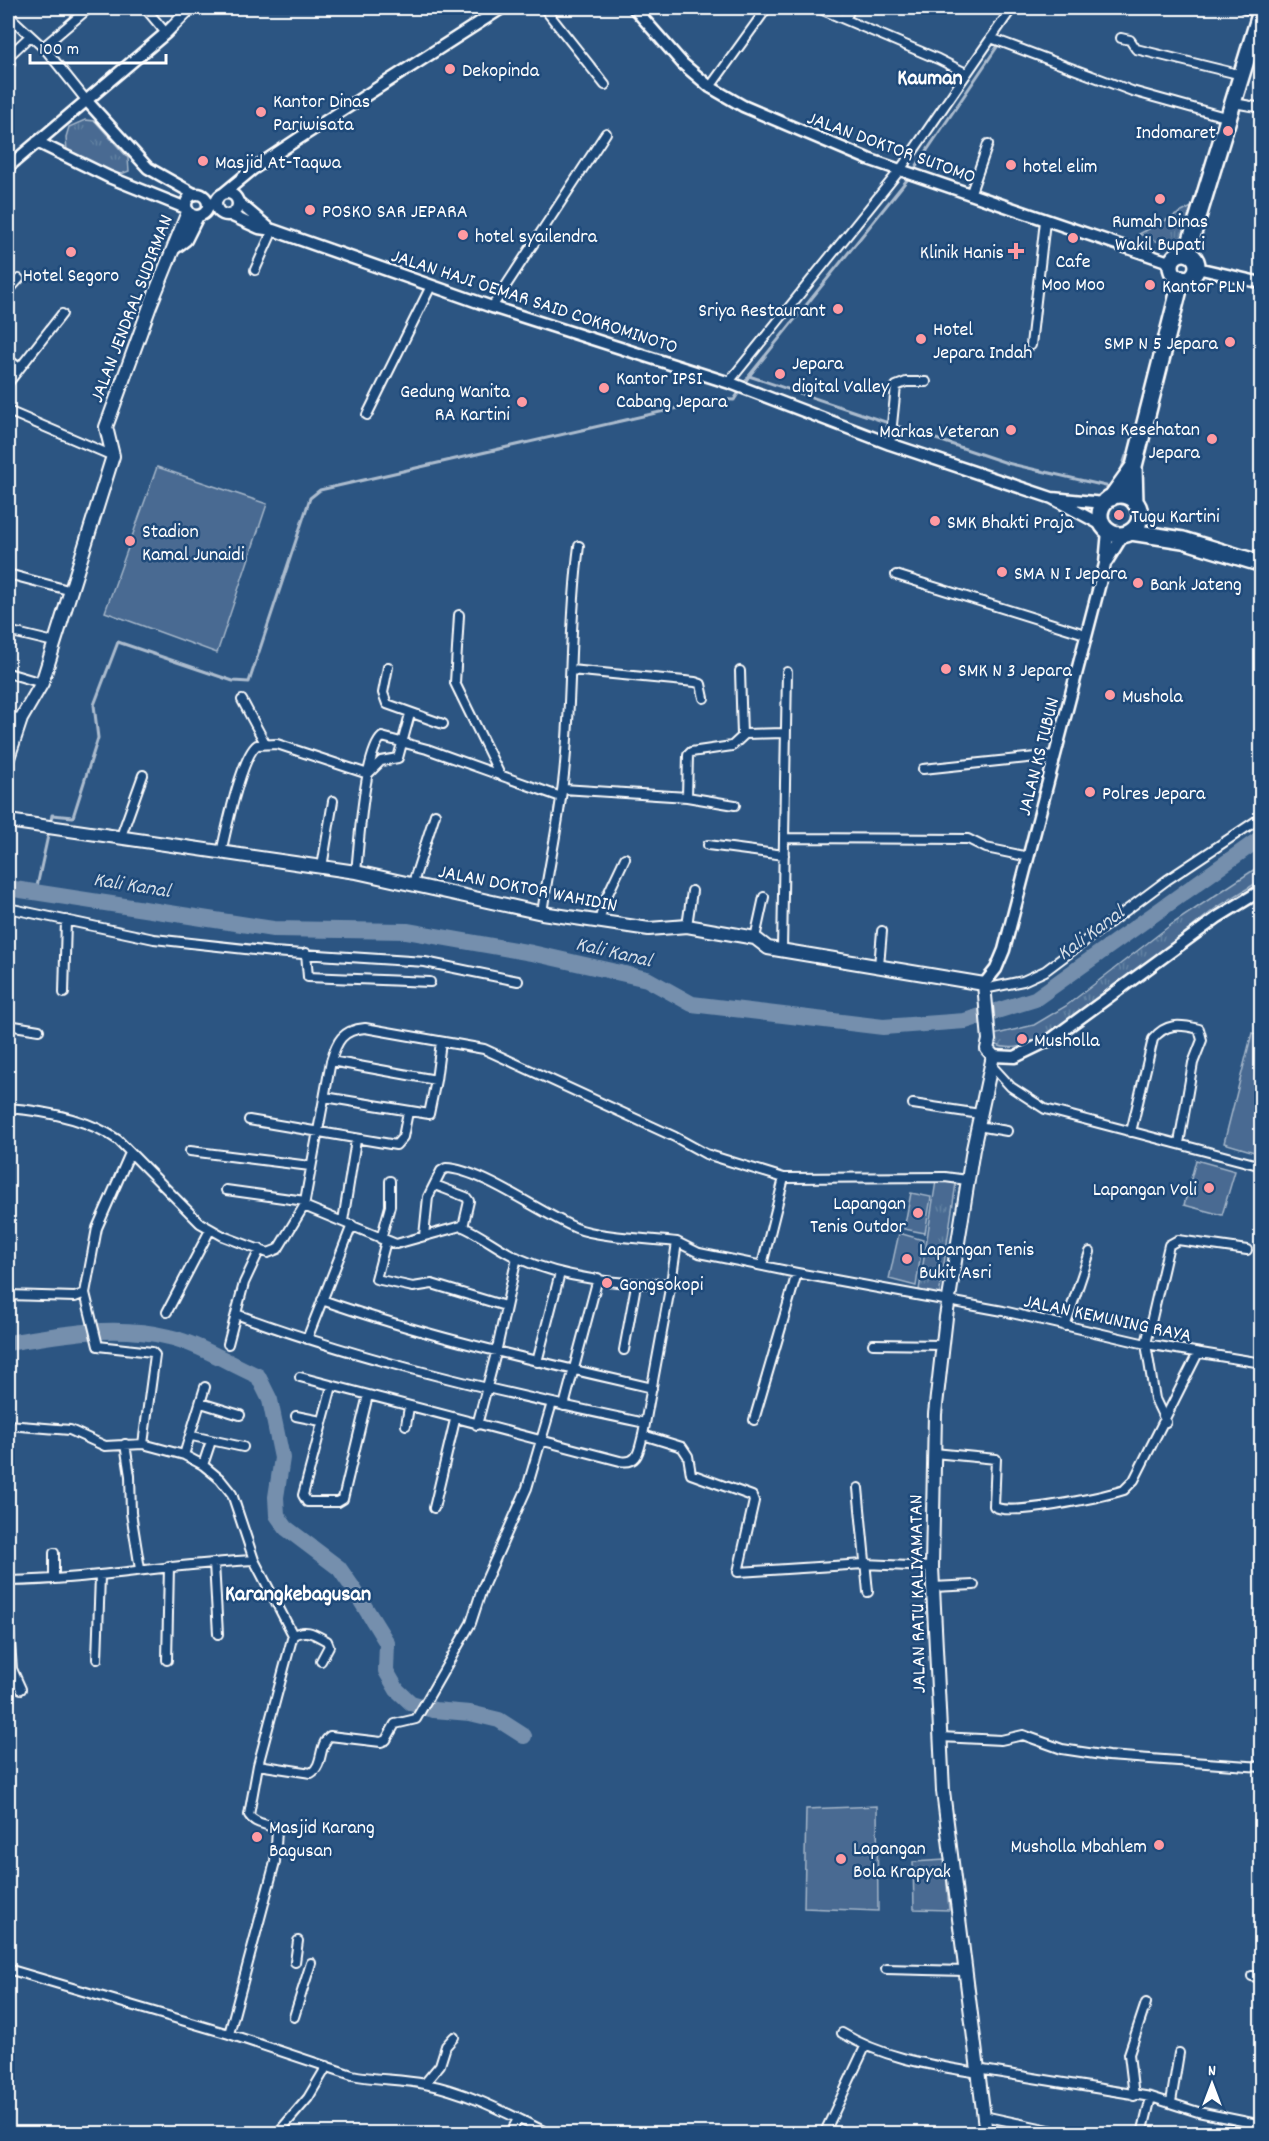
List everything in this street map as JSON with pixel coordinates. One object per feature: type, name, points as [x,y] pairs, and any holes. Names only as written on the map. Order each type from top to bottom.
[{"type":"highway","points":[[1187,253],[1261,11]]},
{"type":"highway","points":[[1187,253],[1195,258],[1197,268],[1192,276],[1182,278],[1174,273],[1172,263],[1178,255],[1187,253]]},
{"type":"highway","points":[[1182,278],[1134,466],[1135,503],[1140,519],[1183,540],[1262,564]]},
{"type":"highway","points":[[1134,466],[1107,500],[1100,518],[1105,528],[1127,534],[1183,540]]},
{"type":"highway","points":[[1107,500],[1124,496],[1135,503]]},
{"type":"highway","points":[[1127,534],[1140,519]]},
{"type":"main road","points":[[8,167],[166,33],[191,8]]},
{"type":"main road","points":[[224,213],[216,205],[222,194],[253,169],[502,8]]},
{"type":"main road","name":"JALAN DOKTOR SUTOMO","points":[[634,8],[683,64],[710,87],[786,126],[924,179],[1172,263]]},
{"type":"main road","points":[[86,100],[148,168],[198,194],[209,203],[194,212]]},
{"type":"main road","points":[[37,142],[109,177],[138,186],[194,212],[224,213],[237,209],[238,201],[253,169]]},
{"type":"main road","points":[[138,186],[148,168]]},
{"type":"main road","points":[[194,212],[188,198],[198,194],[233,195],[272,230]]},
{"type":"main road","name":"JALAN JENDRAL SUDIRMAN","points":[[113,456],[106,427],[139,335],[174,249],[194,212]]},
{"type":"main road","name":"JALAN HAJI OEMAR SAID COKROMINOTO","points":[[224,213],[259,228],[272,230],[492,307],[730,383],[890,444],[1052,498],[1107,500]]},
{"type":"main road","points":[[1197,268],[1262,283]]},
{"type":"main road","points":[[8,755],[21,719],[42,683],[113,456]]},
{"type":"main road","points":[[1052,498],[1105,528]]},
{"type":"main road","name":"JALAN KS TUBUN","points":[[984,989],[1004,950],[1029,856],[1105,564],[1105,528]]},
{"type":"main road","points":[[1105,564],[1127,534]]},
{"type":"main road","name":"JALAN DOKTOR WAHIDIN","points":[[8,821],[322,867],[413,883],[542,913],[649,929],[687,926],[755,938],[768,948],[879,966],[984,989]]},
{"type":"main road","points":[[984,989],[989,1040],[987,1048],[991,1060],[1015,1058],[1050,1040],[1218,917],[1262,890]]},
{"type":"main road","name":"JALAN RATU KALIYAMATAN","points":[[986,2133],[943,1791],[932,1567],[934,1453],[948,1301],[967,1180],[991,1060]]},
{"type":"street","points":[[44,47],[89,8]]},
{"type":"street","points":[[145,8],[166,33]]},
{"type":"street","points":[[544,8],[605,85]]},
{"type":"street","points":[[710,87],[767,8]]},
{"type":"street","points":[[818,8],[966,74]]},
{"type":"street","points":[[845,19],[851,8]]},
{"type":"street","points":[[730,383],[904,171],[966,74],[1012,8]]},
{"type":"street","points":[[1243,8],[1261,11]]},
{"type":"street","points":[[8,15],[44,47],[86,100]]},
{"type":"street","points":[[11,54],[30,36]]},
{"type":"street","points":[[991,38],[1132,91],[1232,110],[1262,108]]},
{"type":"street","points":[[1121,38],[1130,40],[1136,48],[1242,75]]},
{"type":"street","points":[[492,307],[606,134]]},
{"type":"street","points":[[970,195],[988,144]]},
{"type":"street","points":[[1031,345],[1045,220]]},
{"type":"street","points":[[255,270],[272,230]]},
{"type":"street","points":[[8,291],[19,279]]},
{"type":"street","points":[[367,415],[431,286]]},
{"type":"street","points":[[8,383],[62,314]]},
{"type":"street","points":[[8,359],[19,368]]},
{"type":"street","points":[[890,444],[896,386],[906,382],[926,382]]},
{"type":"street","points":[[8,411],[113,456]]},
{"type":"street","points":[[542,913],[562,793],[571,669],[571,605],[579,546]]},
{"type":"street","points":[[8,574],[72,591]]},
{"type":"street","points":[[896,575],[1085,634]]},
{"type":"street","points":[[459,615],[455,683],[500,775]]},
{"type":"street","points":[[8,631],[54,642]]},
{"type":"street","points":[[388,666],[385,700],[387,704],[443,724]]},
{"type":"street","points":[[571,669],[695,682],[700,684],[704,698]]},
{"type":"street","points":[[687,797],[689,753],[694,750],[732,746],[742,735],[740,671]]},
{"type":"street","points":[[782,950],[787,672]]},
{"type":"street","points":[[8,673],[42,683]]},
{"type":"street","points":[[242,700],[265,743]]},
{"type":"street","points":[[368,774],[381,761],[398,758],[410,714]]},
{"type":"street","points":[[8,716],[21,719]]},
{"type":"street","points":[[742,735],[785,733]]},
{"type":"street","points":[[356,873],[368,774],[380,738],[386,736],[500,775],[562,793],[687,797],[735,805]]},
{"type":"street","points":[[221,852],[252,748],[265,743],[278,744],[368,774]]},
{"type":"street","points":[[923,769],[1055,755]]},
{"type":"street","points":[[120,838],[143,775]]},
{"type":"street","points":[[322,867],[333,801]]},
{"type":"street","points":[[413,883],[435,814]]},
{"type":"street","points":[[984,989],[1023,981],[1045,971],[1167,880],[1262,817]]},
{"type":"street","points":[[784,838],[968,839],[986,848],[1029,856]]},
{"type":"street","points":[[708,845],[784,855]]},
{"type":"street","points":[[599,921],[606,898],[625,858]]},
{"type":"street","points":[[687,926],[692,891]]},
{"type":"street","points":[[755,938],[764,897]]},
{"type":"street","points":[[8,908],[154,939],[432,963],[518,981]]},
{"type":"street","points":[[64,993],[66,920]]},
{"type":"street","points":[[879,966],[882,932]]},
{"type":"street","points":[[306,953],[308,976],[430,982]]},
{"type":"street","points":[[8,1025],[39,1030]]},
{"type":"street","points":[[1131,1132],[1153,1039],[1160,1031],[1172,1025],[1199,1029],[1202,1040],[1193,1063],[1179,1143]]},
{"type":"street","points":[[8,1108],[58,1116],[104,1129],[200,1223],[210,1230],[268,1253],[278,1250],[304,1203],[331,1061],[339,1038],[358,1028],[484,1049],[675,1137],[712,1157],[784,1178],[945,1177],[967,1180]]},
{"type":"street","points":[[325,1097],[408,1112],[430,1113],[441,1042]]},
{"type":"street","points":[[991,1060],[1011,1087],[1045,1108],[1262,1166]]},
{"type":"street","points":[[331,1061],[436,1080]]},
{"type":"street","points":[[914,1104],[979,1120],[1007,1131]]},
{"type":"street","points":[[249,1120],[356,1140],[398,1145],[403,1137],[408,1112]]},
{"type":"street","points":[[343,1221],[356,1140]]},
{"type":"street","points":[[190,1151],[310,1166]]},
{"type":"street","points":[[130,1153],[98,1228],[85,1293],[96,1340],[100,1347],[152,1352],[155,1355],[143,1444]]},
{"type":"street","name":"JALAN KEMUNING RAYA","points":[[435,1185],[443,1169],[452,1168],[517,1196],[578,1229],[677,1242],[699,1253],[948,1301],[1146,1344],[1262,1363]]},
{"type":"street","points":[[762,1265],[784,1178]]},
{"type":"street","points":[[390,1181],[390,1206],[376,1279],[413,1287],[432,1284],[505,1306]]},
{"type":"street","points":[[424,1236],[428,1197],[435,1185],[466,1197],[469,1201],[463,1227]]},
{"type":"street","points":[[226,1190],[304,1203],[384,1240],[400,1244],[454,1226],[463,1227],[517,1257],[560,1273],[636,1285],[671,1283]]},
{"type":"street","points":[[307,1339],[352,1225]]},
{"type":"street","points":[[167,1312],[210,1230]]},
{"type":"street","points":[[1166,1422],[1155,1399],[1146,1344],[1169,1245],[1172,1241],[1247,1250]]},
{"type":"street","points":[[300,1377],[455,1420],[628,1462],[637,1457],[643,1435],[677,1242]]},
{"type":"street","points":[[228,1344],[244,1283],[260,1249]]},
{"type":"street","points":[[1065,1326],[1090,1252]]},
{"type":"street","points":[[477,1425],[496,1353],[517,1257]]},
{"type":"street","points":[[537,1362],[560,1273]]},
{"type":"street","points":[[754,1420],[797,1273]]},
{"type":"street","points":[[564,1406],[598,1278]]},
{"type":"street","points":[[624,1350],[636,1285]]},
{"type":"street","points":[[8,1295],[75,1297],[85,1293]]},
{"type":"street","points":[[322,1300],[405,1328],[496,1353],[652,1388]]},
{"type":"street","points":[[236,1314],[307,1339],[486,1389],[645,1423]]},
{"type":"street","points":[[873,1344],[943,1345]]},
{"type":"street","points":[[934,1453],[993,1457],[997,1462],[995,1508],[1004,1511],[1039,1507],[1127,1488],[1134,1480],[1166,1422],[1198,1353]]},
{"type":"street","points":[[332,1386],[321,1420],[303,1498],[307,1502],[338,1502],[344,1496],[368,1395]]},
{"type":"street","points":[[184,1455],[192,1436],[204,1387]]},
{"type":"street","points":[[201,1403],[240,1415]]},
{"type":"street","points":[[258,1765],[311,1773],[317,1769],[324,1741],[330,1736],[381,1742],[388,1737],[394,1725],[412,1722],[419,1714],[471,1623],[482,1589],[527,1488],[552,1403]]},
{"type":"street","points":[[406,1425],[409,1407]]},
{"type":"street","points":[[296,1416],[321,1420]]},
{"type":"street","points":[[434,1508],[455,1420]]},
{"type":"street","points":[[8,1425],[70,1430],[95,1443],[143,1444],[184,1455],[203,1465],[220,1479],[232,1494],[254,1560],[293,1635],[258,1765],[249,1815],[254,1821],[275,1828],[278,1837],[275,1862],[229,2034]]},
{"type":"street","points":[[643,1435],[682,1448],[688,1456],[691,1474],[752,1496],[754,1501],[738,1572],[864,1564],[932,1567]]},
{"type":"street","points":[[192,1436],[243,1448]]},
{"type":"street","points":[[203,1465],[211,1441]]},
{"type":"street","points":[[125,1444],[130,1476],[131,1513],[140,1569]]},
{"type":"street","points":[[858,1488],[868,1592]]},
{"type":"street","points":[[54,1553],[54,1579]]},
{"type":"street","points":[[8,1581],[100,1576],[140,1569],[254,1560]]},
{"type":"street","points":[[214,1563],[218,1634]]},
{"type":"street","points":[[167,1660],[169,1566]]},
{"type":"street","points":[[97,1659],[100,1576]]},
{"type":"street","points":[[933,1587],[974,1585]]},
{"type":"street","points":[[8,1616],[12,1669],[21,1689]]},
{"type":"street","points":[[293,1635],[302,1630],[308,1631],[327,1641],[328,1646],[321,1661]]},
{"type":"street","points":[[940,1737],[1001,1740],[1023,1736],[1062,1749],[1108,1756],[1262,1767]]},
{"type":"street","points":[[295,1962],[298,1941]]},
{"type":"street","points":[[294,2017],[311,1963]]},
{"type":"street","points":[[886,1969],[965,1971]]},
{"type":"street","points":[[8,1970],[229,2034],[372,2079],[425,2083],[458,2093],[550,2133]]},
{"type":"street","points":[[1252,1976],[1262,1978]]},
{"type":"street","points":[[1134,2096],[1129,2054],[1146,2003]]},
{"type":"street","points":[[842,2033],[865,2047],[915,2061],[977,2071],[1026,2075],[1134,2096],[1151,2097],[1198,2112],[1262,2125]]},
{"type":"street","points":[[425,2083],[440,2065],[446,2046],[454,2037]]},
{"type":"street","points":[[824,2133],[865,2047]]},
{"type":"street","points":[[1172,2102],[1179,2053]]},
{"type":"street","points":[[277,2133],[308,2098],[327,2066]]},
{"type":"street","points":[[1142,2133],[1151,2097]]},
{"type":"street","points":[[984,2116],[1068,2133]]},
{"type":"street","points":[[510,2133],[518,2119]]},
{"type":"green space","points":[[85,120],[95,121],[128,158],[129,171],[119,175],[67,153],[66,137],[69,127]]},
{"type":"green space","points":[[1211,197],[1201,235],[1189,246],[1172,246],[1139,234]]},
{"type":"green space","points":[[157,467],[267,504],[217,653],[105,612]]},
{"type":"green space","points":[[1261,865],[1261,880],[1216,908],[1128,978],[1036,1041],[1016,1047],[996,1045],[993,1035],[1034,1025],[1066,1006],[1172,924]]},
{"type":"green space","points":[[1252,1033],[1261,1035],[1261,1154],[1224,1143]]},
{"type":"green space","name":"Lapangan Voli","points":[[1196,1160],[1235,1171],[1222,1215],[1184,1205]]},
{"type":"green space","points":[[936,1181],[956,1183],[939,1297],[919,1290]]},
{"type":"green space","name":"Lapangan Tenis Outdor","points":[[911,1193],[931,1197],[925,1233],[904,1229]]},
{"type":"green space","name":"Lapangan Tenis Bukit Asri","points":[[899,1233],[923,1240],[916,1286],[889,1279]]},
{"type":"green space","name":"Lapangan Bola Krapyak","points":[[877,1806],[878,1911],[804,1908],[806,1809]]},
{"type":"green space","points":[[945,1860],[949,1910],[914,1909],[913,1862]]},
{"type":"waterway","points":[[50,825],[52,815],[73,817],[98,738],[94,705],[118,642],[233,681],[249,682],[310,498],[320,490],[717,399],[734,400],[749,376],[907,180],[999,44]]},
{"type":"waterway","points":[[749,376],[1007,463],[1110,487],[1113,484]]},
{"type":"waterway","points":[[1120,474],[1126,456]]},
{"type":"waterway","points":[[36,891],[49,831]]},
{"type":"waterway","name":"Kali Kanal","points":[[8,888],[273,929],[407,931],[532,953],[647,979],[692,1004],[883,1027],[965,1021],[1035,999],[1262,837]]},
{"type":"waterway","points":[[8,1343],[88,1332],[149,1333],[191,1344],[258,1376],[270,1400],[282,1458],[276,1497],[277,1515],[286,1528],[339,1568],[353,1588],[387,1643],[386,1671],[397,1690],[411,1703],[434,1710],[470,1713],[499,1720],[524,1736]]},
{"type":"place","name":"Dekopinda","points":[[450,69]]},
{"type":"place","name":"Kantor Dinas Pariwisata","points":[[261,112]]},
{"type":"place","name":"Indomaret","points":[[1228,131]]},
{"type":"place","name":"Masjid At-Taqwa","points":[[203,161]]},
{"type":"place","name":"hotel elim","points":[[1011,165]]},
{"type":"place","name":"Rumah Dinas Wakil Bupati","points":[[1160,199]]},
{"type":"place","name":"POSKO SAR JEPARA","points":[[310,210]]},
{"type":"place","name":"hotel syailendra","points":[[463,235]]},
{"type":"place","name":"Cafe Moo Moo","points":[[1073,238]]},
{"type":"place","name":"Klinik Hanis","points":[[1016,251]]},
{"type":"place","name":"Hotel Segoro","points":[[71,252]]},
{"type":"place","name":"Kantor PLN","points":[[1150,285]]},
{"type":"place","name":"Sriya Restaurant","points":[[838,309]]},
{"type":"place","name":"Hotel Jepara Indah","points":[[921,339]]},
{"type":"place","name":"SMP N 5 Jepara","points":[[1230,342]]},
{"type":"place","name":"Jepara digital Valley","points":[[780,374]]},
{"type":"place","name":"Kantor IPSI Cabang Jepara","points":[[604,388]]},
{"type":"place","name":"Gedung Wanita RA Kartini","points":[[522,402]]},
{"type":"place","name":"Markas Veteran","points":[[1011,430]]},
{"type":"place","name":"Dinas Kesehatan Jepara","points":[[1212,439]]},
{"type":"place","name":"Tugu Kartini","points":[[1119,515]]},
{"type":"place","name":"SMK Bhakti Praja","points":[[935,521]]},
{"type":"place","name":"Stadion Kamal Junaidi","points":[[130,541]]},
{"type":"place","name":"SMA N I Jepara","points":[[1002,572]]},
{"type":"place","name":"Bank Jateng","points":[[1138,583]]},
{"type":"place","name":"SMK N 3 Jepara","points":[[946,669]]},
{"type":"place","name":"Mushola","points":[[1110,695]]},
{"type":"place","name":"Polres Jepara","points":[[1090,792]]},
{"type":"place","name":"Musholla","points":[[1022,1039]]},
{"type":"place","name":"Lapangan Voli","points":[[1209,1188]]},
{"type":"place","name":"Lapangan Tenis Outdor","points":[[918,1213]]},
{"type":"place","name":"Lapangan Tenis Bukit Asri","points":[[907,1259]]},
{"type":"place","name":"Gongsokopi","points":[[607,1283]]},
{"type":"place","name":"Masjid Karang Bagusan","points":[[257,1837]]},
{"type":"place","name":"Musholla Mbahlem","points":[[1159,1845]]},
{"type":"place","name":"Lapangan Bola Krapyak","points":[[841,1859]]},
{"type":"district","name":"Kauman","points":[[930,76]]},
{"type":"district","name":"Karangkebagusan","points":[[298,1592]]}]
